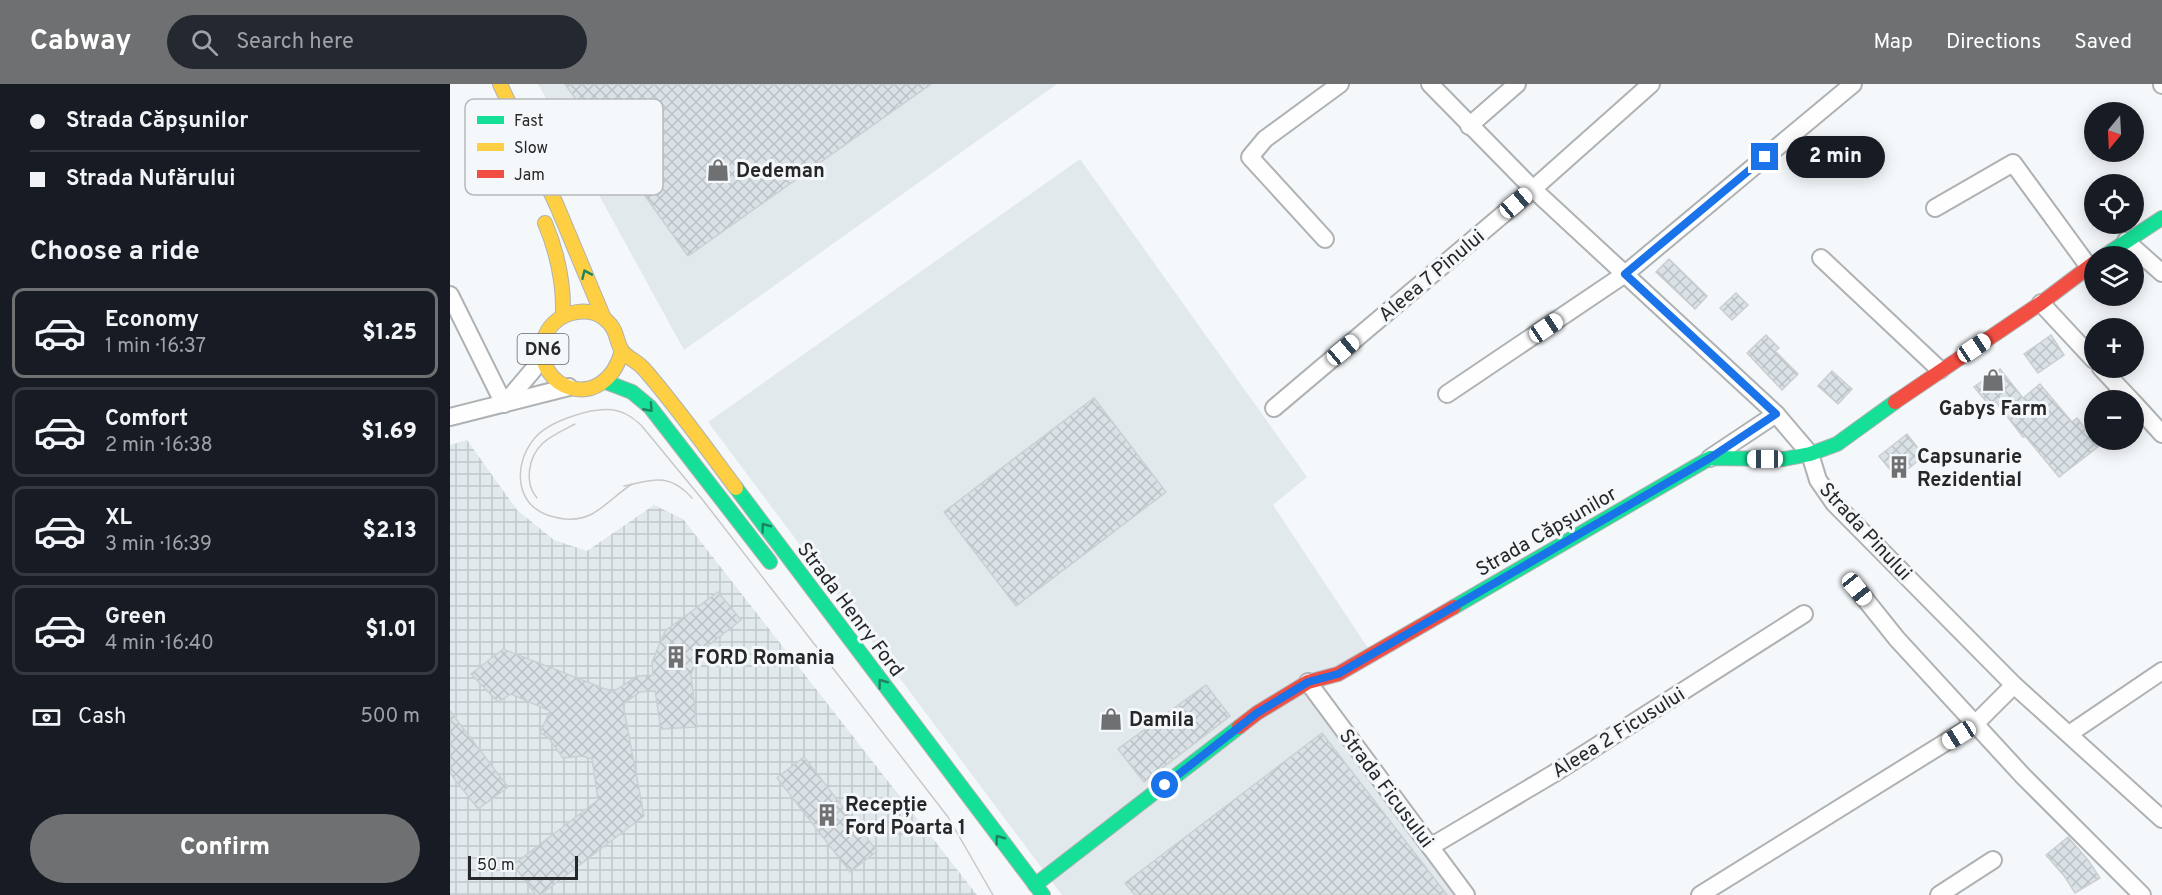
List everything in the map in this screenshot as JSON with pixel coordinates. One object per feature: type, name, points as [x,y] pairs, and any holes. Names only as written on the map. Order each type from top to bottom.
[{"type":"main road","name":"Strada Henry Ford","points":[[500,84],[507,99]]},
{"type":"main road","name":"Strada Henry Ford","points":[[551,195],[603,316],[617,331],[622,351],[642,367],[686,421],[1039,890]]},
{"type":"main road","name":"DN6","points":[[538,207],[559,257],[564,293],[563,316]]},
{"type":"main road","points":[[2119,246],[2162,218]]},
{"type":"main road","points":[[1710,458],[1784,459],[1810,454],[1837,444],[2084,271]]},
{"type":"main road","name":"DN6","points":[[603,316],[583,310],[563,316],[547,332],[543,354],[546,365],[553,376],[569,387],[588,389],[606,382]]},
{"type":"main road","points":[[606,382],[615,374],[622,351]]},
{"type":"main road","name":"Strada Henry Ford","points":[[606,382],[632,392],[650,407],[781,576]]},
{"type":"main road","name":"Strada Căpșunilor","points":[[1039,890],[1257,713],[1308,682],[1338,674],[1710,458]]},
{"type":"street","points":[[1325,239],[1250,157],[1265,140],[1340,84]]},
{"type":"street","name":"Strada Pinului","points":[[1430,84],[1533,189],[1776,414],[1810,454],[1818,480],[1834,503],[2014,685],[2162,819]]},
{"type":"street","points":[[1469,126],[1517,84]]},
{"type":"street","name":"Aleea 7 Pinului","points":[[1274,408],[1533,189],[1651,84]]},
{"type":"street","points":[[1447,394],[1625,274],[1852,84]]},
{"type":"street","points":[[1935,208],[2013,163],[2084,255]]},
{"type":"street","points":[[2126,241],[2162,273]]},
{"type":"street","points":[[1821,258],[1940,370]]},
{"type":"street","points":[[450,295],[504,404]]},
{"type":"street","points":[[2041,303],[2084,349]]},
{"type":"street","points":[[504,404],[533,370],[543,354]]},
{"type":"street","points":[[2110,378],[2122,390]]},
{"type":"street","points":[[450,417],[569,387]]},
{"type":"street","points":[[1710,458],[1776,414]]},
{"type":"street","points":[[2144,414],[2162,434]]},
{"type":"street","points":[[1857,589],[1897,639],[2023,776],[2142,895]]},
{"type":"street","name":"Aleea 2 Ficusului","points":[[1430,847],[1553,774],[1804,614]]},
{"type":"street","points":[[2069,734],[2162,671]]},
{"type":"street","name":"Strada Ficusului","points":[[1308,682],[1466,895]]},
{"type":"street","points":[[1700,895],[1975,724],[2014,685]]},
{"type":"street","points":[[1940,895],[1993,860]]},
{"type":"shaded area","points":[[538,84],[1057,84],[684,350],[599,195],[663,195],[663,99],[546,99]]},
{"type":"shaded area","points":[[1080,159],[1307,477],[1273,505],[1368,648],[1303,690],[1459,895],[1062,895],[708,422]]},
{"type":"shaded area","points":[[467,440],[517,510],[554,540],[587,551],[654,505],[683,519],[977,895],[450,895],[450,445]]},
{"type":"building","name":"Dedeman","points":[[565,84],[931,84],[688,256],[644,195],[663,195],[663,99],[576,99]]},
{"type":"building","points":[[1669,259],[1707,296],[1695,309],[1656,272]]},
{"type":"building","points":[[1736,293],[1748,305],[1732,320],[1720,308]]},
{"type":"building","points":[[1766,335],[1779,348],[1775,351],[1798,374],[1782,390],[1747,353]]},
{"type":"building","points":[[2051,335],[2064,355],[2038,373],[2024,354]]},
{"type":"building","points":[[2000,369],[2023,398],[2040,384],[2072,422],[2077,418],[2084,427],[2084,450],[2094,450],[2059,477],[2025,436],[2023,437],[1996,402],[1990,406],[1974,387]]},
{"type":"building","points":[[1832,371],[1852,389],[1838,404],[1818,386]]},
{"type":"building","points":[[1094,398],[1166,492],[1016,606],[944,512]]},
{"type":"building","name":"Capsunarie Rezidential","points":[[1907,434],[1924,456],[1897,478],[1879,456]]},
{"type":"building","points":[[718,592],[741,620],[700,652],[691,675],[697,727],[661,729],[655,691],[640,692],[623,704],[644,816],[540,895],[536,895],[513,865],[598,800],[592,759],[582,756],[563,758],[548,737],[540,733],[550,711],[511,694],[498,702],[471,674],[503,649],[613,692],[637,676],[653,675],[652,662],[665,631]]},
{"type":"building","points":[[1206,685],[1230,716],[1144,782],[1118,749]]},
{"type":"building","points":[[450,711],[508,787],[478,809],[450,773]]},
{"type":"building","points":[[1322,733],[1447,895],[1135,895],[1125,883]]},
{"type":"building","name":"Recepție Ford Poarta 1","points":[[804,757],[877,851],[850,872],[777,778]]},
{"type":"building","points":[[2068,837],[2100,878],[2075,893],[2046,855]]},
{"type":"tram line","points":[[632,484],[592,514],[581,518],[564,519],[547,515],[528,501],[523,492],[521,470],[527,449],[534,439],[550,426],[573,416],[598,410],[618,411],[633,418],[641,425],[702,499],[948,817],[993,895]]},
{"type":"tram line","points":[[537,498],[529,478],[534,455],[543,443],[575,424]]},
{"type":"tram line","points":[[624,486],[652,480],[668,481],[676,484],[692,498]]},
{"type":"traffic: fast","points":[[2119,246],[2162,218]]},
{"type":"traffic: fast","points":[[606,382],[632,392],[650,407],[770,562]]},
{"type":"traffic: fast","points":[[1454,607],[1710,458],[1784,459],[1810,454],[1837,444],[1895,402]]},
{"type":"traffic: fast","points":[[736,488],[1043,895]]},
{"type":"traffic: fast","points":[[1035,885],[1239,727]]},
{"type":"traffic: slow","points":[[500,84],[507,99]]},
{"type":"traffic: slow","points":[[552,195],[603,316]]},
{"type":"traffic: slow","points":[[545,223],[559,269],[563,316]]},
{"type":"traffic: slow","points":[[622,351],[613,371],[601,384],[586,389],[572,388],[559,382],[549,372],[543,357],[544,340],[548,331],[561,318],[570,313],[589,312],[606,320],[613,328],[623,352],[642,367],[656,383],[736,488]]},
{"type":"traffic: jam","points":[[1895,402],[2041,303],[2084,271]]},
{"type":"traffic: jam","points":[[1239,727],[1257,713],[1308,682],[1338,674],[1454,607]]},
{"type":"place","name":"Dedeman","points":[[718,170]]},
{"type":"place","name":"Gabys Farm","points":[[1993,380]]},
{"type":"place","name":"Capsunarie Rezidential","points":[[1899,467]]},
{"type":"place","name":"FORD Romania","points":[[676,657]]},
{"type":"place","name":"Damila","points":[[1111,719]]},
{"type":"place","name":"Recepție Ford Poarta 1","points":[[827,815]]},
{"type":"route","points":[[1165,785],[1257,713],[1308,682],[1338,674],[1710,458],[1776,414],[1625,274],[1765,157]]}]
